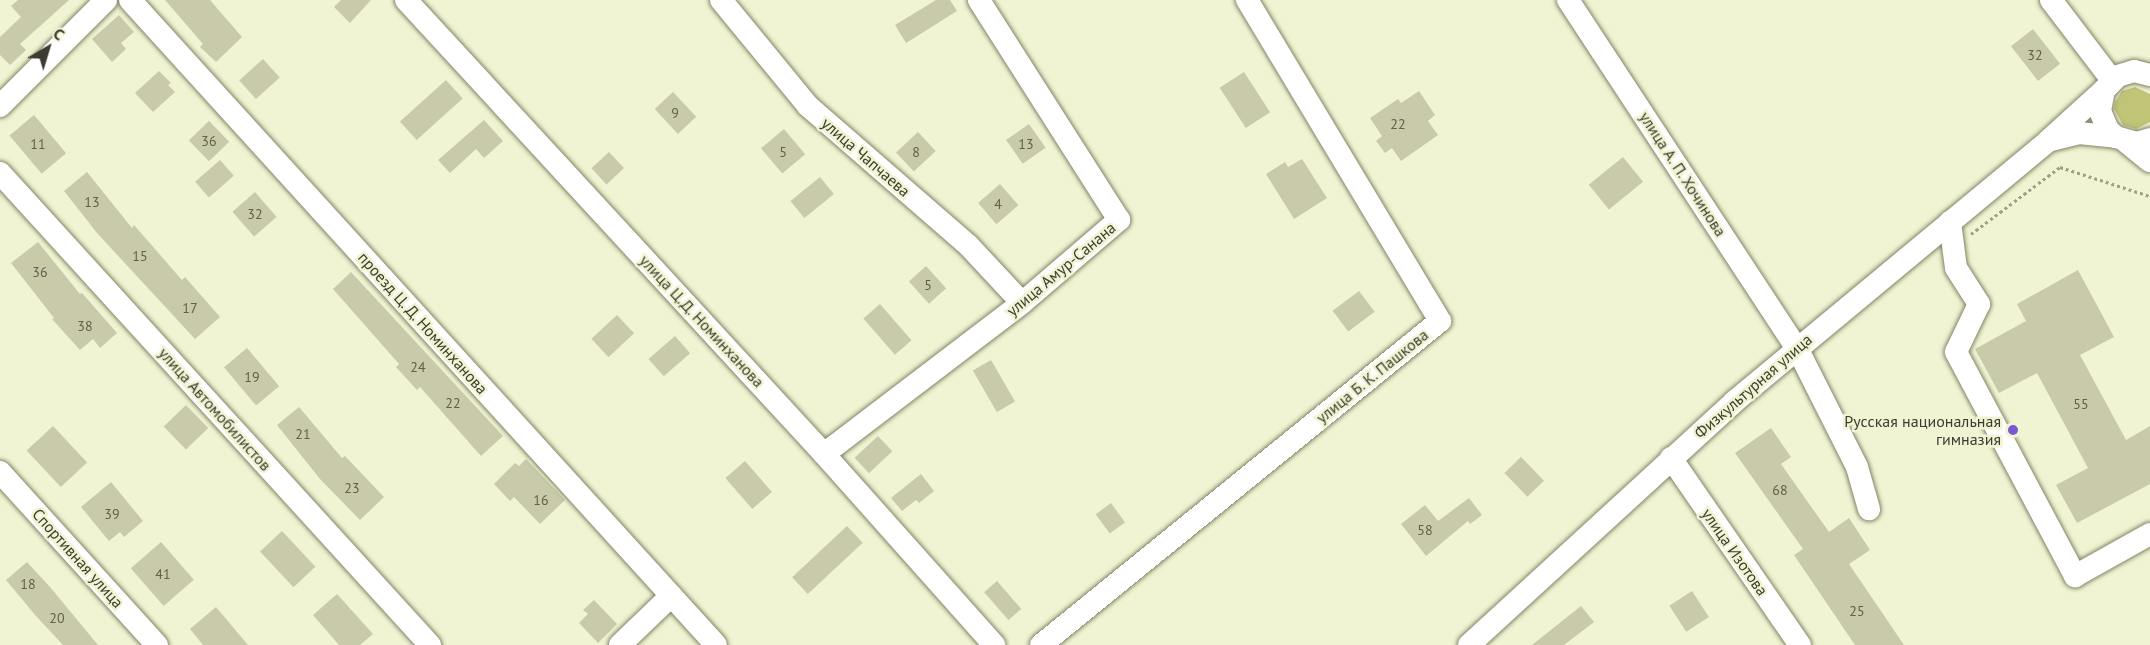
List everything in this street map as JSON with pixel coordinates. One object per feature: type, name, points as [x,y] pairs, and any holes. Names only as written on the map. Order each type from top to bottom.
[{"type":"street","points":[[0,106],[106,0]]},
{"type":"street","name":"проезд Ц. Д. Номинханова","points":[[130,0],[716,645]]},
{"type":"street","name":"улица Ц.Д. Номинханова","points":[[406,0],[824,454],[994,645]]},
{"type":"street","name":"улица Чапчаева","points":[[721,0],[808,106],[968,245],[1022,303]]},
{"type":"street","name":"улица Амур-Санана","points":[[824,454],[1022,303],[1119,220],[979,0]]},
{"type":"street","name":"улица Б. К. Пашкова","points":[[1041,645],[1440,321],[1247,0]]},
{"type":"street","name":"улица А. П. Хочинова","points":[[1568,0],[1797,348],[1857,467],[1869,509]]},
{"type":"street","points":[[2051,0],[2113,81]]},
{"type":"street","name":"Физкультурная улица","points":[[1468,645],[1671,458],[1797,348],[2049,140],[2113,81],[2150,54]]},
{"type":"street","points":[[2150,75],[2134,71],[2113,81],[2100,111],[2108,130],[2150,161]]},
{"type":"street","name":"Физкультурная улица","points":[[2049,140],[2079,133],[2137,143],[2150,139]]},
{"type":"street","name":"улица Автомобилистов","points":[[0,173],[430,645]]},
{"type":"street","points":[[1950,222],[1956,268],[1978,304],[1956,352],[2075,576],[2150,534]]},
{"type":"street","name":"улица Изотова","points":[[1671,458],[1800,645]]},
{"type":"street","name":"Спортивная улица","points":[[0,472],[157,645]]},
{"type":"street","points":[[620,645],[671,596]]},
{"type":"green space","points":[[2135,87],[2150,94],[2150,122],[2136,129],[2123,125],[2114,109],[2115,102],[2122,91]]},
{"type":"building","points":[[18,0],[69,0],[20,44],[26,50],[10,65],[0,55],[0,37],[21,17],[11,6]]},
{"type":"building","points":[[165,0],[210,0],[242,37],[216,62],[200,47],[203,44]]},
{"type":"building","points":[[341,0],[371,0],[350,23],[334,7]]},
{"type":"building","points":[[936,0],[950,0],[957,11],[906,43],[895,25]]},
{"type":"building","points":[[119,15],[134,32],[121,43],[126,49],[112,62],[92,39]]},
{"type":"building","points":[[2033,29],[2060,64],[2038,81],[2011,46]]},
{"type":"building","points":[[263,59],[280,78],[256,99],[239,80]]},
{"type":"building","points":[[159,71],[171,83],[168,85],[175,92],[153,112],[135,93]]},
{"type":"building","points":[[1244,72],[1270,112],[1246,128],[1220,88]]},
{"type":"building","points":[[446,80],[463,99],[417,140],[400,121]]},
{"type":"building","points":[[1419,91],[1435,115],[1428,121],[1438,135],[1401,161],[1392,148],[1385,153],[1376,141],[1382,136],[1370,118],[1398,99],[1401,103]]},
{"type":"building","points":[[673,92],[696,117],[678,134],[655,109]]},
{"type":"building","points":[[34,115],[66,153],[42,174],[9,136]]},
{"type":"building","points":[[484,120],[503,141],[484,158],[476,149],[450,173],[438,160]]},
{"type":"building","points":[[209,121],[229,142],[209,161],[189,140]]},
{"type":"building","points":[[1029,124],[1046,148],[1023,164],[1006,140]]},
{"type":"building","points":[[784,129],[805,154],[782,174],[761,148]]},
{"type":"building","points":[[918,132],[936,151],[914,171],[896,152]]},
{"type":"building","points":[[609,152],[624,168],[606,184],[591,168]]},
{"type":"building","points":[[1623,157],[1643,182],[1609,210],[1589,185]]},
{"type":"building","points":[[1302,159],[1327,198],[1294,219],[1266,174],[1285,162],[1288,167]]},
{"type":"building","points":[[220,160],[234,176],[209,197],[195,182]]},
{"type":"building","points":[[87,172],[132,228],[134,225],[182,280],[185,277],[220,317],[195,339],[97,233],[64,191]]},
{"type":"building","points":[[820,177],[834,194],[804,218],[790,201]]},
{"type":"building","points":[[1000,184],[1018,205],[996,224],[978,203]]},
{"type":"building","points":[[255,192],[277,217],[254,237],[232,212]]},
{"type":"building","points":[[38,242],[80,294],[82,293],[117,333],[100,348],[93,339],[80,350],[52,319],[54,318],[11,263]]},
{"type":"building","points":[[926,266],[946,288],[929,304],[909,281]]},
{"type":"building","points":[[2078,270],[2114,337],[2080,355],[2126,440],[2150,426],[2150,484],[2077,523],[2056,485],[2088,468],[2037,373],[1999,393],[1975,349],[2026,321],[2017,304]]},
{"type":"building","points":[[351,272],[503,436],[481,456],[420,387],[417,390],[396,367],[399,364],[333,289]]},
{"type":"building","points":[[1359,291],[1375,312],[1348,332],[1333,311]]},
{"type":"building","points":[[880,304],[911,340],[895,355],[863,318]]},
{"type":"building","points":[[617,315],[634,333],[608,357],[591,339]]},
{"type":"building","points":[[675,336],[690,353],[664,376],[649,359]]},
{"type":"building","points":[[247,348],[279,386],[256,406],[224,367]]},
{"type":"building","points":[[991,360],[1015,402],[997,412],[973,370]]},
{"type":"building","points":[[186,405],[208,428],[186,450],[164,427]]},
{"type":"building","points":[[299,407],[342,458],[345,456],[384,497],[360,520],[320,479],[277,425]]},
{"type":"building","points":[[53,426],[87,463],[61,487],[27,451]]},
{"type":"building","points":[[1771,428],[1791,457],[1781,464],[1829,532],[1849,518],[1870,550],[1849,564],[1904,645],[1855,645],[1794,555],[1803,549],[1735,453]]},
{"type":"building","points":[[878,436],[892,451],[869,473],[855,458]]},
{"type":"building","points":[[1521,457],[1544,481],[1527,497],[1504,473]]},
{"type":"building","points":[[526,459],[565,500],[540,524],[514,497],[510,501],[494,484],[515,463],[519,466]]},
{"type":"building","points":[[745,461],[772,492],[752,509],[725,478]]},
{"type":"building","points":[[921,474],[934,491],[919,503],[916,500],[902,511],[891,498]]},
{"type":"building","points":[[111,482],[143,521],[124,537],[120,532],[109,541],[81,507]]},
{"type":"building","points":[[1469,498],[1482,515],[1470,524],[1468,521],[1426,556],[1401,524],[1425,505],[1438,521]]},
{"type":"building","points":[[1111,503],[1125,522],[1110,534],[1096,514]]},
{"type":"building","points":[[847,526],[863,543],[808,594],[792,577]]},
{"type":"building","points":[[282,531],[315,567],[293,587],[260,551]]},
{"type":"building","points":[[161,542],[194,580],[164,606],[131,568]]},
{"type":"building","points":[[27,562],[98,645],[63,645],[36,616],[6,580]]},
{"type":"building","points":[[997,581],[1021,609],[1008,620],[984,592]]},
{"type":"building","points":[[1692,591],[1709,617],[1686,632],[1669,606]]},
{"type":"building","points":[[337,594],[373,634],[360,645],[339,645],[313,615]]},
{"type":"building","points":[[594,600],[617,624],[598,643],[579,623],[588,614],[583,610]]},
{"type":"building","points":[[1581,606],[1594,622],[1564,645],[1532,645]]},
{"type":"building","points":[[216,607],[248,645],[203,645],[190,629]]},
{"type":"place","name":"Русская национальная гимназия","points":[[2013,430]]}]
